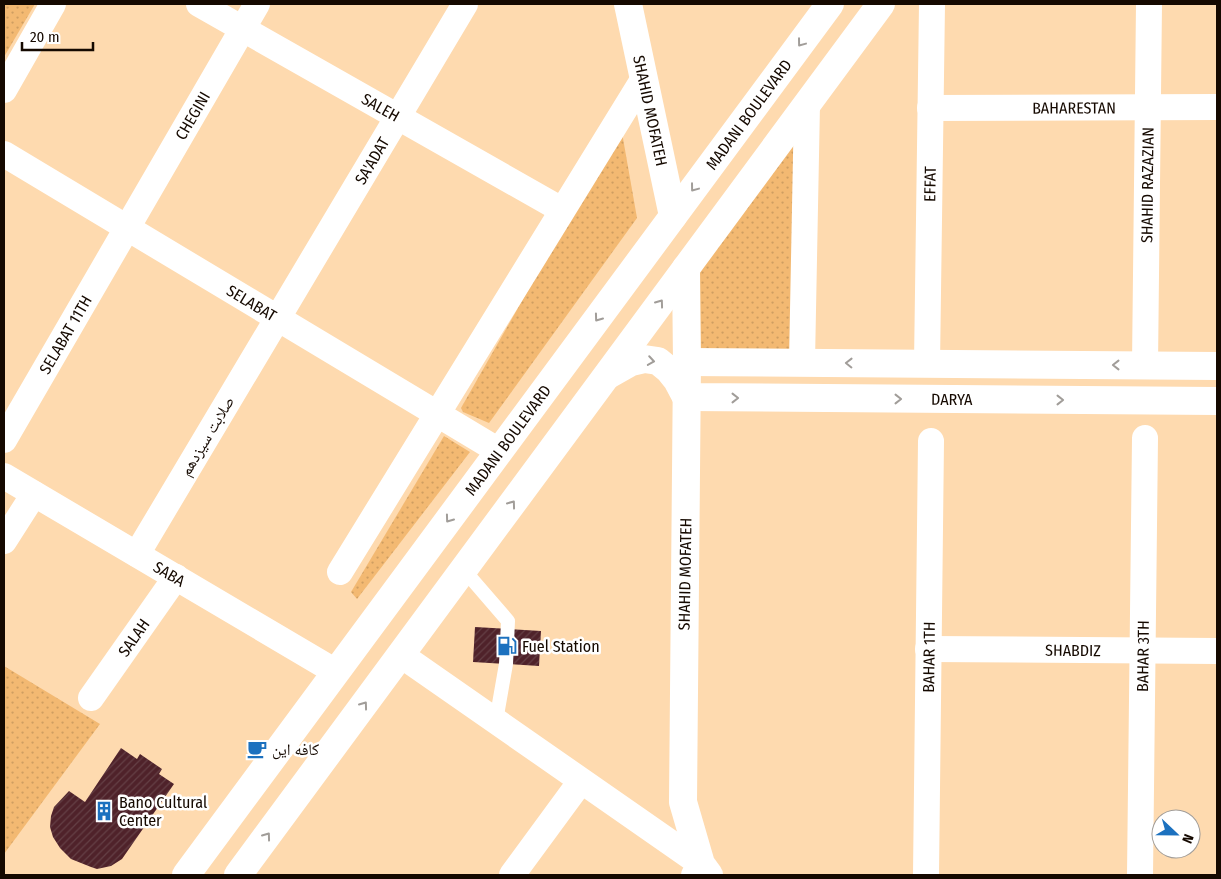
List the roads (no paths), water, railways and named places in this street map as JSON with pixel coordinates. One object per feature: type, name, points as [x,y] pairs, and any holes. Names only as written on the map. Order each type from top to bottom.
[{"type":"street","points":[[4,90],[53,4]]},
{"type":"street","name":"SALEH","points":[[200,4],[562,210]]},
{"type":"street","name":"CHEGINI","points":[[127,228],[257,4]]},
{"type":"street","name":"SA'ADAT","points":[[278,318],[465,4]]},
{"type":"street","name":"SHAHID MOFATEH","points":[[628,4],[673,216]]},
{"type":"street","name":"MADANI BOULEVARD","points":[[186,875],[830,4]]},
{"type":"street","points":[[238,875],[881,4]]},
{"type":"street","name":"EFFAT","points":[[927,364],[932,4]]},
{"type":"street","name":"SHAHID RAZAZIAN","points":[[1145,365],[1149,4]]},
{"type":"street","points":[[340,572],[644,78]]},
{"type":"street","points":[[802,362],[807,104]]},
{"type":"street","name":"BAHARESTAN","points":[[930,108],[1217,107]]},
{"type":"street","name":"SELABAT","points":[[4,154],[499,451]]},
{"type":"street","name":"SELABAT 11TH","points":[[4,440],[127,228]]},
{"type":"street","name":"SHAHID MOFATEH","points":[[686,268],[687,362],[682,802],[701,872]]},
{"type":"street","name":"صلابت سیزدهم","points":[[137,554],[278,318]]},
{"type":"street","points":[[600,386],[631,362],[644,360],[658,361],[669,370],[686,397]]},
{"type":"street","points":[[687,362],[1217,366]]},
{"type":"street","points":[[1145,365],[1145,401]]},
{"type":"street","points":[[559,370],[600,386]]},
{"type":"street","name":"DARYA","points":[[686,397],[1217,401]]},
{"type":"street","name":"BAHAR 3TH","points":[[1140,875],[1145,438]]},
{"type":"street","name":"BAHAR 1TH","points":[[926,875],[931,441]]},
{"type":"street","name":"SABA","points":[[4,476],[336,672]]},
{"type":"street","points":[[4,541],[34,494]]},
{"type":"street","name":"SALAH","points":[[91,698],[176,577]]},
{"type":"street","name":"SHABDIZ","points":[[928,649],[1217,651]]},
{"type":"street","points":[[401,655],[582,781],[701,872]]},
{"type":"street","points":[[512,875],[582,781]]},
{"type":"lane","points":[[464,570],[508,621],[506,664],[496,722]]},
{"type":"place","name":"Fuel Station","points":[[507,646]]},
{"type":"place","name":"کافه این","points":[[257,749]]},
{"type":"place","name":"Bano Cultural Center","points":[[104,811]]}]
